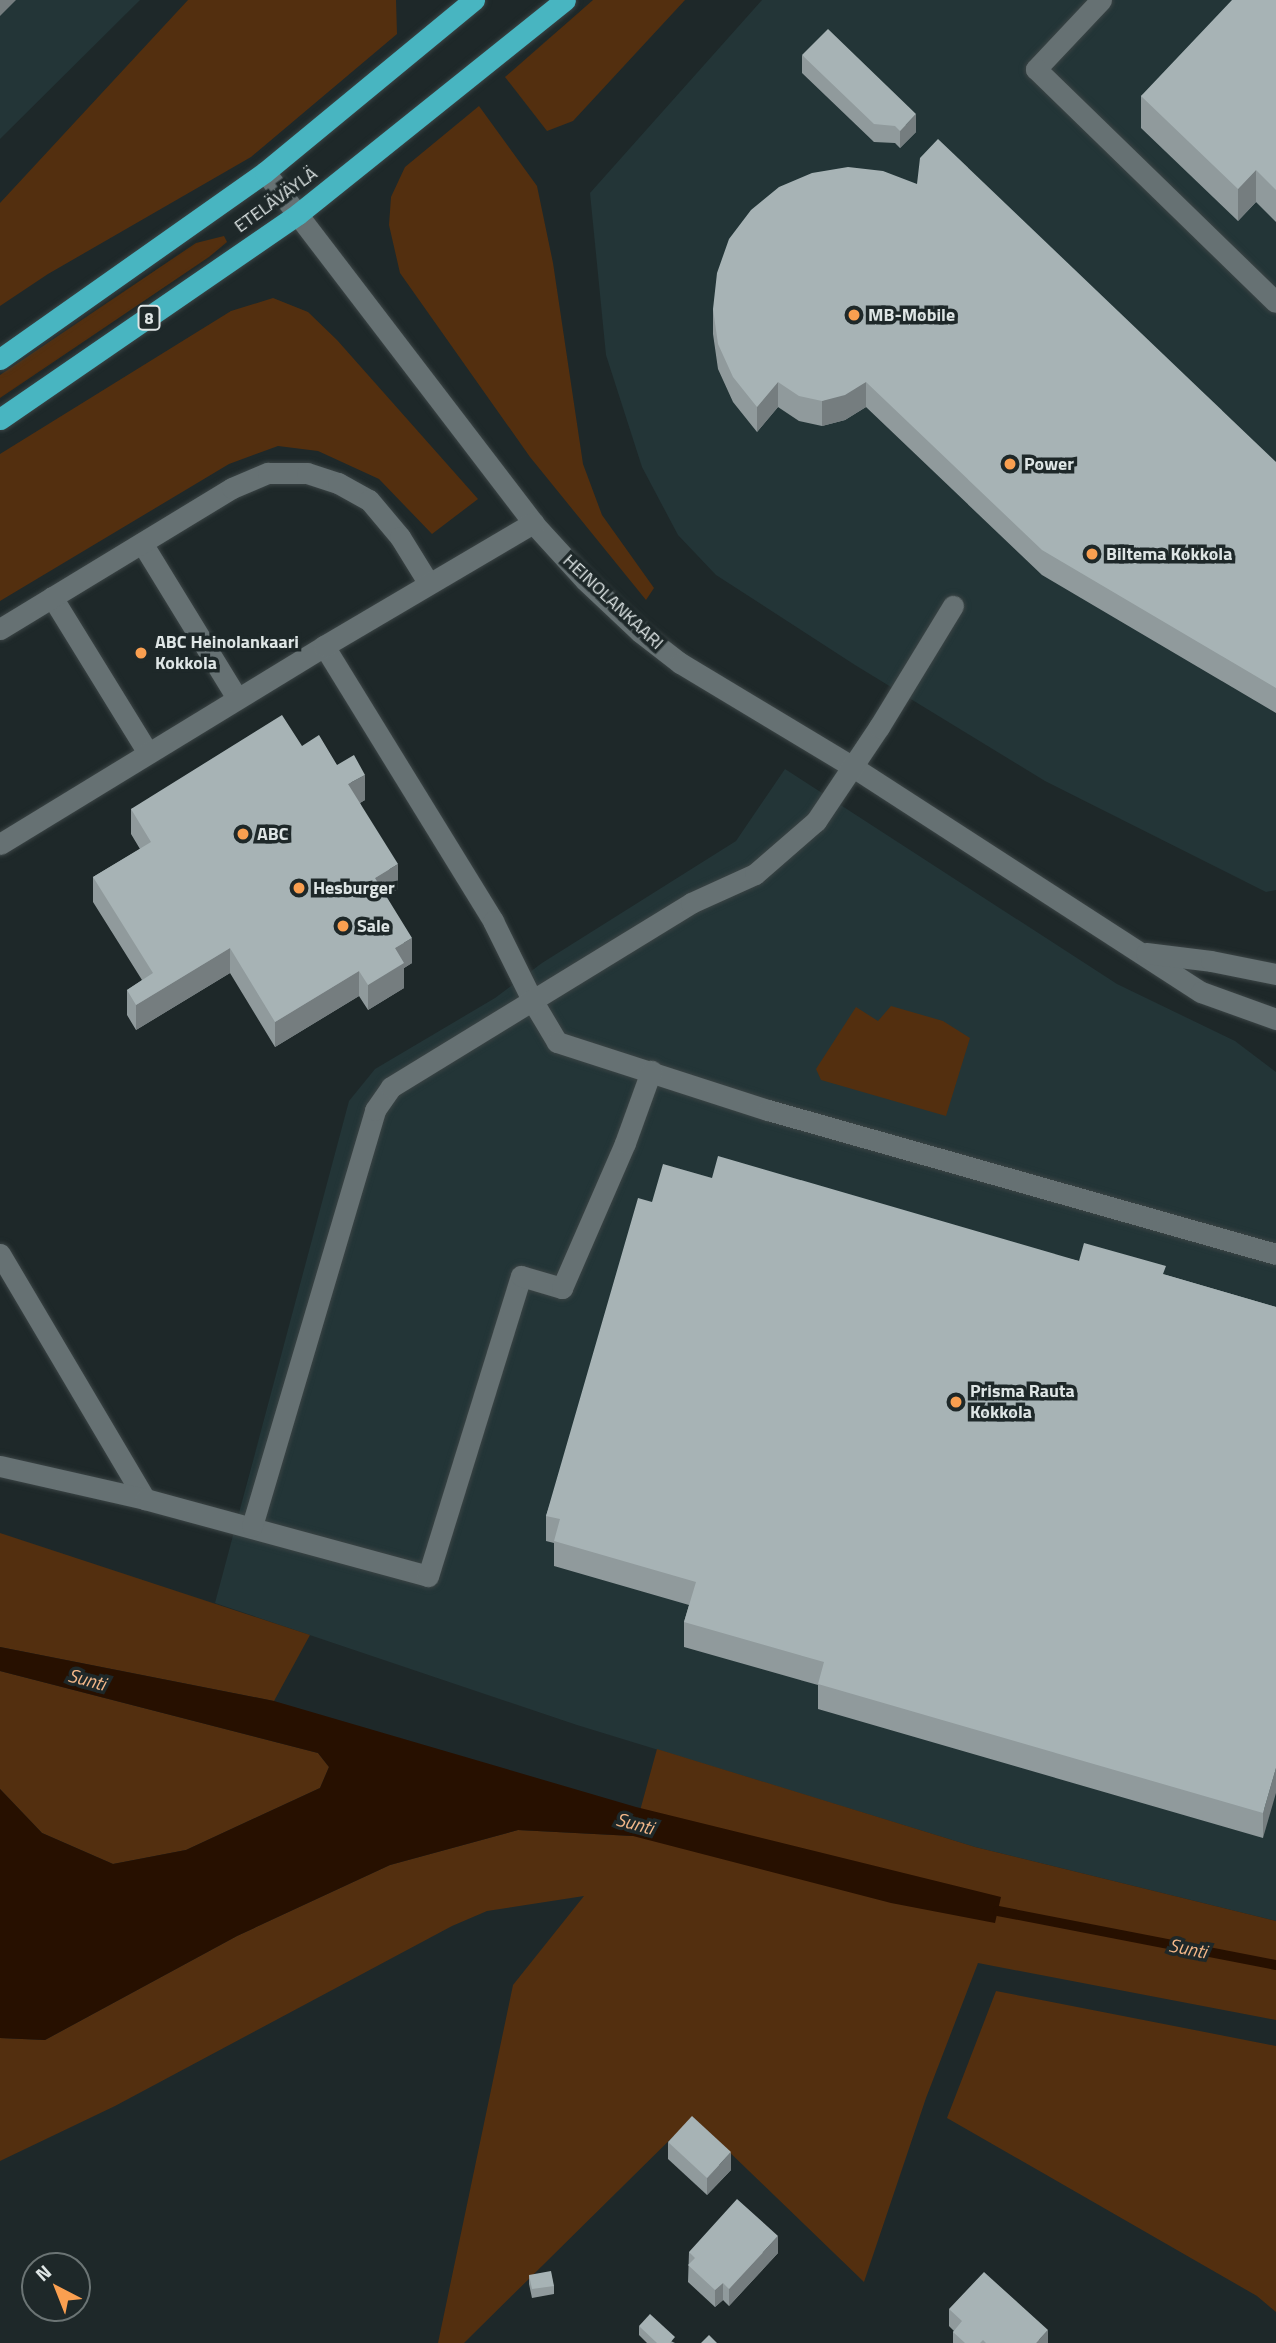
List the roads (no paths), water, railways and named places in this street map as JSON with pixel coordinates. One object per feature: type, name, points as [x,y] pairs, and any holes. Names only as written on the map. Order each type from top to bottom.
[{"type":"highway","name":"ETELÄVÄYLÄ","points":[[0,359],[265,172],[474,0]]},
{"type":"highway","name":"ETELÄVÄYLÄ","points":[[0,419],[298,214],[565,0]]},
{"type":"street","points":[[1101,0],[1036,69],[1276,302]]},
{"type":"street","name":"HEINOLANKAARI","points":[[265,172],[533,523],[585,580],[670,655],[853,767],[1201,992],[1276,1019]]},
{"type":"street","points":[[0,629],[232,488],[268,473],[307,473],[338,483],[369,500],[400,537],[429,584]]},
{"type":"street","points":[[0,844],[237,698],[533,523]]},
{"type":"street","points":[[142,543],[237,698]]},
{"type":"street","points":[[52,597],[148,753]]},
{"type":"street","points":[[252,1526],[375,1110],[391,1087],[691,903],[755,874],[816,821],[853,767],[953,606]]},
{"type":"street","points":[[324,646],[493,921],[532,1000],[557,1042],[768,1110],[1276,1254]]},
{"type":"street","name":"HEINOLANKAARI","points":[[1144,953],[1212,961],[1276,974]]},
{"type":"street","points":[[0,1465],[252,1526],[429,1576],[521,1276],[562,1288],[625,1143],[651,1071]]},
{"type":"street","points":[[0,1254],[145,1499]]},
{"type":"water","points":[[0,1647],[274,1701],[636,1807],[1001,1897],[995,1923],[891,1903],[633,1836],[518,1830],[390,1865],[237,1936],[45,2040],[0,2038],[0,1789],[42,1833],[113,1864],[186,1850],[320,1788],[329,1767],[318,1753],[0,1671]]},
{"type":"waterway","name":"Sunti","points":[[998,1911],[1276,1965]]},
{"type":"place","name":"MB-Mobile","points":[[854,315]]},
{"type":"place","name":"Power","points":[[1010,464]]},
{"type":"place","name":"Biltema Kokkola","points":[[1092,554]]},
{"type":"place","name":"ABC Heinolankaari Kokkola","points":[[141,653]]},
{"type":"place","name":"ABC","points":[[243,834]]},
{"type":"place","name":"Hesburger","points":[[299,888]]},
{"type":"place","name":"Sale","points":[[343,926]]},
{"type":"place","name":"Prisma Rauta Kokkola","points":[[956,1402]]}]
